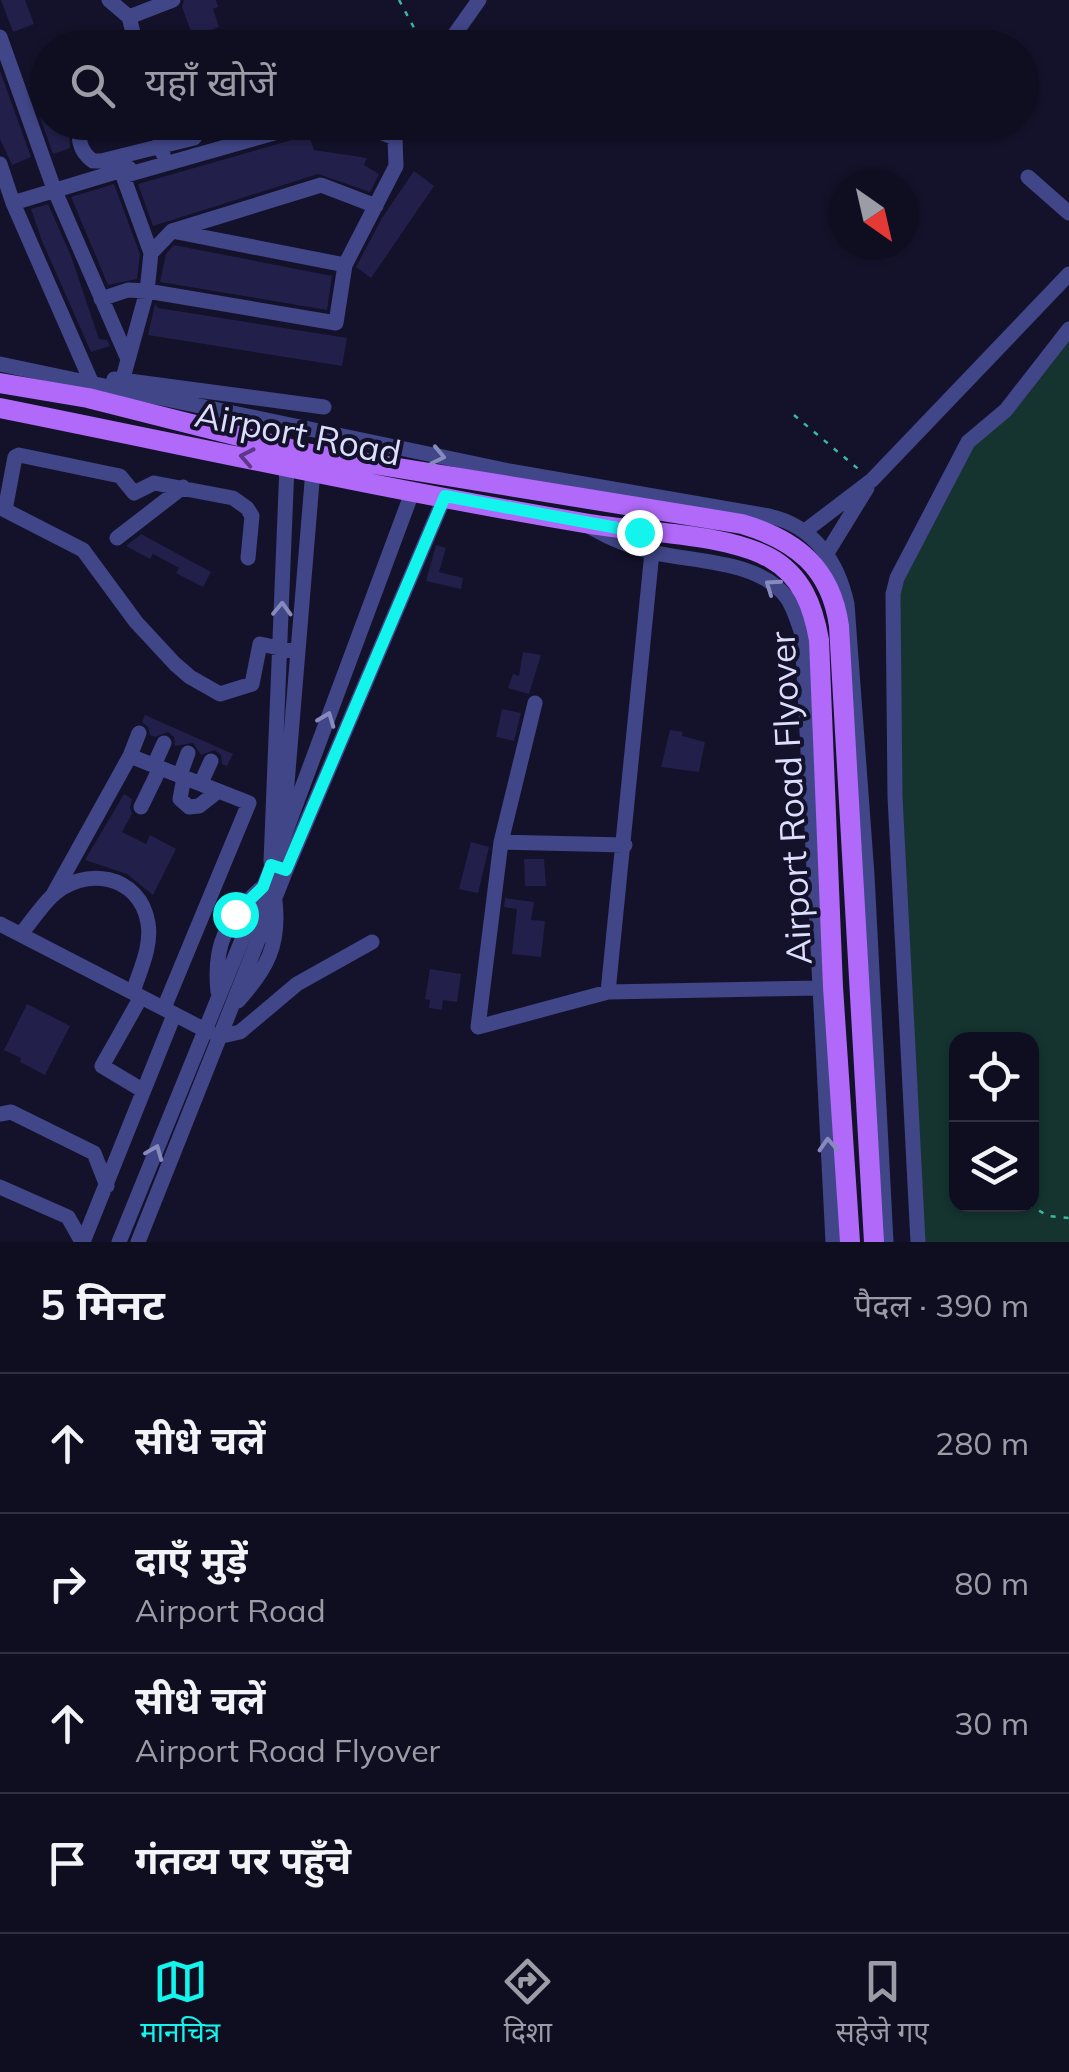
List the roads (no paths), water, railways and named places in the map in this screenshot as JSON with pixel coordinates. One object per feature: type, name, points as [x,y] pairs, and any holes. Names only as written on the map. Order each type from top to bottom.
[{"type":"main road","points":[[0,368],[306,452],[742,524],[772,533],[822,562],[838,626],[874,1242]]},
{"type":"main road","name":"Airport Road","points":[[0,408],[583,523]]},
{"type":"main road","name":"Airport Road Flyover","points":[[583,523],[747,548],[791,574],[814,614],[850,1242]]},
{"type":"street","points":[[109,0],[128,17],[132,30]]},
{"type":"street","points":[[128,17],[173,0]]},
{"type":"street","points":[[457,30],[478,0]]},
{"type":"street","points":[[0,37],[30,121]]},
{"type":"street","points":[[37,140],[127,357]]},
{"type":"street","points":[[79,140],[86,156],[94,161],[214,140]]},
{"type":"street","points":[[160,140],[162,152]]},
{"type":"street","points":[[14,203],[189,140]]},
{"type":"street","points":[[122,378],[147,291],[150,253],[123,176],[250,140]]},
{"type":"street","points":[[101,298],[128,290],[147,291],[336,324],[345,265],[396,166],[395,140]]},
{"type":"street","points":[[0,164],[84,389]]},
{"type":"street","points":[[1028,177],[1069,213]]},
{"type":"street","points":[[150,253],[172,231],[321,186],[376,206]]},
{"type":"street","points":[[172,231],[345,265]]},
{"type":"street","points":[[805,531],[872,480],[1069,274]]},
{"type":"street","points":[[918,1242],[896,798],[893,594],[897,578],[968,442],[1006,410],[1069,330]]},
{"type":"street","points":[[84,389],[122,378],[324,407]]},
{"type":"street","points":[[84,389],[509,471],[769,516],[805,531],[822,562],[843,585],[847,604],[868,895],[886,1242]]},
{"type":"street","points":[[248,558],[250,510],[228,496],[154,482],[134,493],[120,476],[18,455],[5,509],[82,550],[136,622],[182,671],[217,694],[252,685],[260,644],[290,650]]},
{"type":"street","points":[[287,465],[290,842]]},
{"type":"street","points":[[279,868],[269,839],[313,470]]},
{"type":"street","points":[[822,562],[872,480]]},
{"type":"street","points":[[117,538],[183,486]]},
{"type":"street","points":[[290,842],[413,490]]},
{"type":"street","points":[[119,1242],[218,996],[269,892],[445,496]]},
{"type":"street","points":[[583,523],[615,541],[739,568],[773,582],[791,604],[802,634],[833,1242]]},
{"type":"street","points":[[608,992],[652,552]]},
{"type":"street","points":[[535,702],[501,842],[478,1027],[608,992],[821,988]]},
{"type":"street","points":[[53,894],[130,756],[138,733]]},
{"type":"street","points":[[141,806],[164,743]]},
{"type":"street","points":[[188,753],[180,799],[189,807],[200,806],[218,791]]},
{"type":"street","points":[[82,1242],[123,1144],[248,804],[130,756]]},
{"type":"street","points":[[201,783],[212,761]]},
{"type":"street","points":[[501,842],[625,844]]},
{"type":"street","points":[[0,944],[10,929],[53,894],[87,877],[117,880],[129,886],[148,920],[148,948],[137,994],[102,1066],[142,1090]]},
{"type":"street","points":[[138,1242],[233,1007],[269,892]]},
{"type":"street","points":[[10,929],[221,1037],[240,1032],[296,984],[372,942]]},
{"type":"street","points":[[0,1114],[11,1112],[94,1153],[123,1144]]},
{"type":"street","points":[[94,1153],[106,1186]]},
{"type":"street","points":[[0,1187],[68,1217],[82,1242]]},
{"type":"street","points":[[68,1217],[97,1208]]}]
